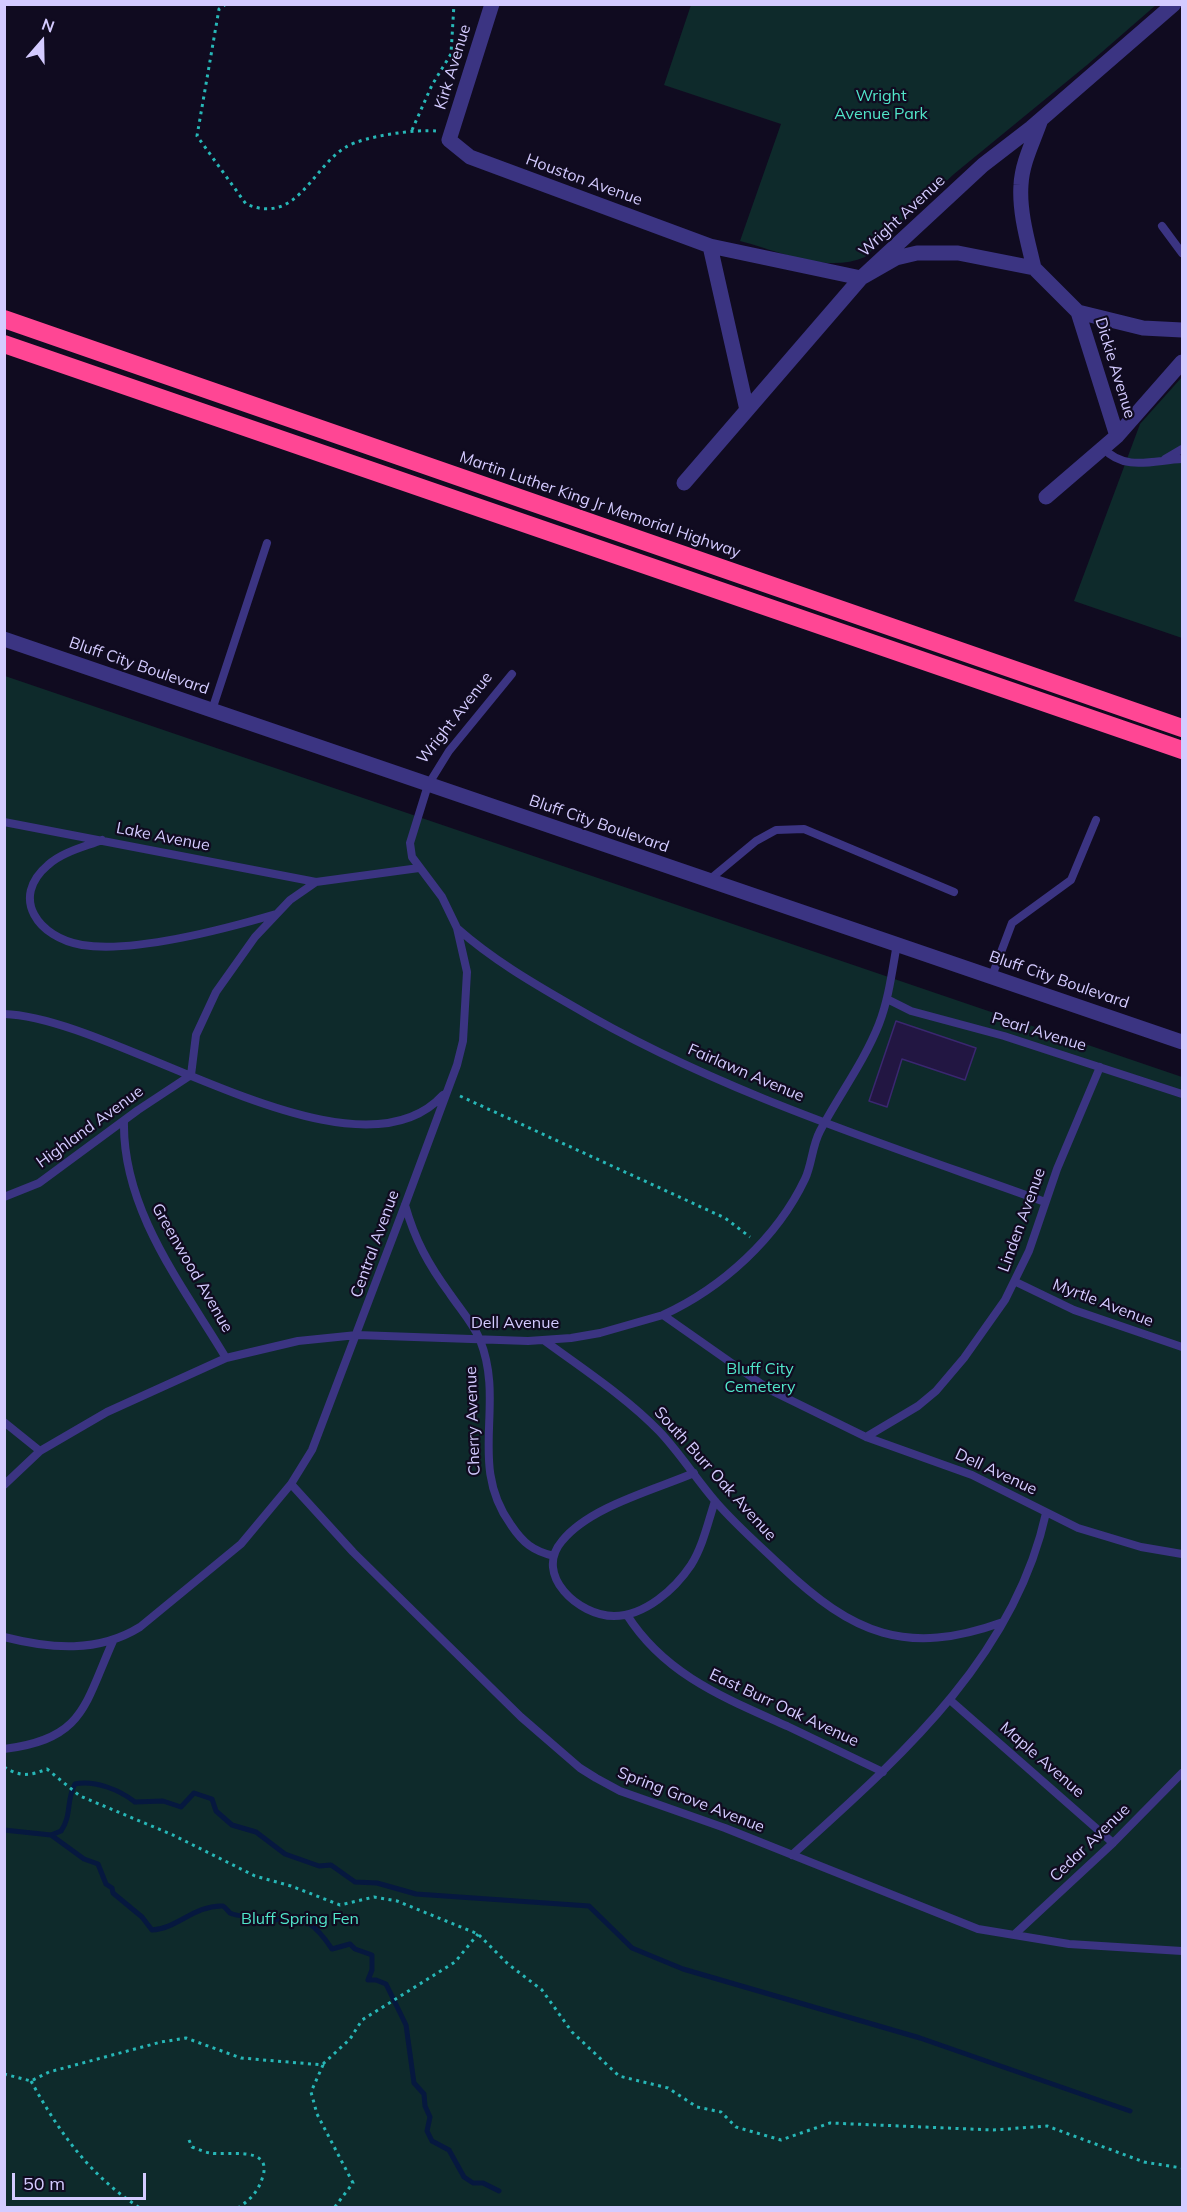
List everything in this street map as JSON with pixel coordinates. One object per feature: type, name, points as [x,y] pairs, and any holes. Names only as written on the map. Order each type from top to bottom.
[{"type":"highway","name":"Martin Luther King Jr Memorial Highway","points":[[4,320],[1182,728]]},
{"type":"highway","points":[[4,344],[1182,750]]},
{"type":"street","name":"Kirk Avenue","points":[[445,136],[492,4]]},
{"type":"street","name":"Wright Avenue","points":[[684,483],[861,278],[983,165],[1041,119],[1174,4]]},
{"type":"street","points":[[1041,119],[1027,155],[1021,185],[1025,229],[1034,268],[1078,312],[1143,328],[1182,330]]},
{"type":"street","name":"Houston Avenue","points":[[445,136],[470,157],[710,246],[861,278]]},
{"type":"street","points":[[710,246],[747,410]]},
{"type":"street","points":[[861,278],[896,258],[916,253],[958,253],[1034,268]]},
{"type":"street","name":"Dickie Avenue","points":[[1078,312],[1117,436]]},
{"type":"street","name":"Dickie Avenue","points":[[1046,496],[1117,436],[1182,362]]},
{"type":"street","name":"Bluff City Boulevard","points":[[4,639],[1182,1042]]},
{"type":"lane","points":[[1162,225],[1182,253]]},
{"type":"lane","points":[[1103,448],[1123,461],[1142,464],[1182,459]]},
{"type":"lane","points":[[1162,460],[1182,449]]},
{"type":"lane","points":[[212,710],[267,543]]},
{"type":"lane","name":"Wright Avenue","points":[[428,785],[449,751],[512,674]]},
{"type":"lane","name":"Central Avenue","points":[[4,1637],[63,1648],[113,1641],[140,1627],[242,1544],[291,1484],[321,1429],[457,1065],[466,1020],[467,972],[457,928],[442,897],[412,857],[410,843],[428,785]]},
{"type":"lane","points":[[992,976],[1012,923],[1071,880],[1096,820]]},
{"type":"lane","name":"Lake Avenue","points":[[4,822],[316,882]]},
{"type":"lane","points":[[710,880],[756,841],[776,830],[804,829],[954,892]]},
{"type":"lane","points":[[102,840],[57,857],[40,872],[32,894],[32,906],[41,928],[51,936],[82,945],[127,944],[177,938],[276,914]]},
{"type":"lane","points":[[191,1075],[196,1035],[216,992],[255,937],[302,890],[316,882],[419,868]]},
{"type":"lane","name":"Fairlawn Avenue","points":[[457,928],[510,968],[607,1026],[725,1082],[825,1122],[1045,1202]]},
{"type":"lane","points":[[663,1315],[707,1289],[758,1246],[782,1218],[796,1197],[807,1176],[817,1136],[870,1044],[887,999],[897,944]]},
{"type":"lane","name":"Pearl Avenue","points":[[887,999],[925,1016],[1004,1036],[1182,1094]]},
{"type":"lane","points":[[4,1014],[32,1017],[75,1028],[293,1113],[346,1125],[384,1123],[402,1119],[436,1102],[447,1090]]},
{"type":"lane","name":"Linden Avenue","points":[[866,1437],[918,1406],[949,1377],[1016,1282],[1045,1202],[1100,1066]]},
{"type":"lane","name":"Highland Avenue","points":[[4,1197],[39,1183],[191,1075]]},
{"type":"lane","name":"Greenwood Avenue","points":[[124,1121],[126,1157],[138,1202],[166,1258],[226,1358]]},
{"type":"lane","name":"Cherry Avenue","points":[[405,1205],[414,1239],[479,1338],[488,1364],[490,1386],[488,1451],[493,1494],[522,1540],[531,1549],[554,1556]]},
{"type":"lane","name":"Myrtle Avenue","points":[[1016,1282],[1084,1314],[1182,1347]]},
{"type":"lane","name":"Dell Avenue","points":[[4,1485],[40,1451],[107,1412],[226,1358],[298,1341],[357,1335],[545,1341],[600,1334],[663,1315],[770,1390],[866,1437],[972,1475],[1078,1528],[1107,1538],[1182,1554]]},
{"type":"lane","name":"South Burr Oak Avenue","points":[[545,1341],[638,1412],[666,1439],[715,1501],[810,1594],[861,1626],[897,1636],[937,1638],[957,1636],[1003,1622]]},
{"type":"lane","points":[[4,1422],[40,1451]]},
{"type":"lane","points":[[694,1473],[588,1518],[564,1537],[554,1556],[554,1569],[558,1581],[574,1604],[598,1614],[627,1615],[647,1607],[685,1573],[699,1550],[715,1501]]},
{"type":"lane","name":"Spring Grove Avenue","points":[[291,1484],[352,1552],[521,1717],[580,1768],[620,1791],[725,1828],[955,1922],[978,1929],[1016,1933],[1069,1944],[1182,1952]]},
{"type":"lane","points":[[792,1855],[919,1737],[950,1700],[1003,1622],[1031,1568],[1046,1513]]},
{"type":"lane","name":"East Burr Oak Avenue","points":[[627,1615],[652,1649],[692,1680],[738,1706],[883,1772]]},
{"type":"lane","points":[[4,1749],[56,1736],[76,1720],[113,1641]]},
{"type":"lane","name":"Maple Avenue","points":[[950,1700],[1113,1843]]},
{"type":"lane","name":"Cedar Avenue","points":[[1016,1933],[1113,1843],[1182,1773]]},
{"type":"path","points":[[226,4],[219,9],[197,136],[246,204],[263,208],[285,204],[304,190],[349,145],[412,130],[445,136]]},
{"type":"path","points":[[412,130],[432,85],[451,54],[454,4]]},
{"type":"path","points":[[447,1090],[725,1218],[758,1246]]},
{"type":"path","points":[[4,1767],[19,1776],[30,1776],[47,1769],[75,1791],[255,1876],[291,1886],[340,1905],[374,1897],[397,1901],[478,1934],[508,1964],[542,1990],[572,2032],[619,2076],[668,2088],[697,2107],[721,2112],[736,2127],[749,2132],[781,2140],[830,2123],[993,2130],[1047,2126],[1144,2162],[1182,2168]]},
{"type":"path","points":[[334,2208],[353,2183],[317,2114],[311,2092],[323,2065],[350,2039],[362,2020],[455,1962],[478,1934]]},
{"type":"path","points":[[4,2074],[31,2081],[49,2072],[161,2042],[186,2038],[241,2058],[323,2065]]},
{"type":"path","points":[[31,2081],[56,2127],[102,2180],[140,2208]]},
{"type":"path","points":[[189,2140],[192,2147],[210,2153],[246,2153],[261,2161],[264,2173],[255,2196],[238,2208]]},
{"type":"green space","name":"Wright Avenue Park","points":[[691,5],[1156,5],[954,174],[865,257],[850,262],[834,263],[802,259],[740,241],[781,124],[664,85]]},
{"type":"green space","points":[[1182,377],[1182,638],[1074,601],[1140,424]]},
{"type":"green space","name":"Bluff City Cemetery","points":[[5,676],[1182,1077],[1182,2207],[5,2208]]},
{"type":"building","points":[[896,1021],[976,1048],[965,1080],[902,1059],[887,1107],[869,1101]]},
{"type":"waterway","points":[[4,1830],[51,1835],[61,1831],[67,1819],[75,1784],[91,1783],[107,1787],[135,1802],[163,1801],[181,1807],[194,1793],[212,1799],[216,1811],[232,1825],[256,1832],[285,1854],[319,1866],[331,1865],[355,1882],[377,1883],[416,1894],[589,1906],[632,1948],[683,1969],[920,2038],[1130,2111]]},
{"type":"waterway","points":[[51,1835],[84,1859],[98,1864],[106,1884],[112,1888],[113,1893],[142,1917],[152,1930],[170,1926],[203,1909],[223,1906],[230,1913],[258,1919],[273,1921],[292,1917],[300,1919],[315,1928],[332,1949],[350,1944],[355,1949],[372,1955],[372,1970],[368,1980],[386,1984],[406,2025],[414,2083],[424,2094],[425,2106],[430,2117],[427,2131],[432,2141],[449,2150],[464,2177],[473,2183],[483,2183],[499,2191]]},
{"type":"park label","name":"Bluff Spring Fen","points":[[300,1919]]}]
